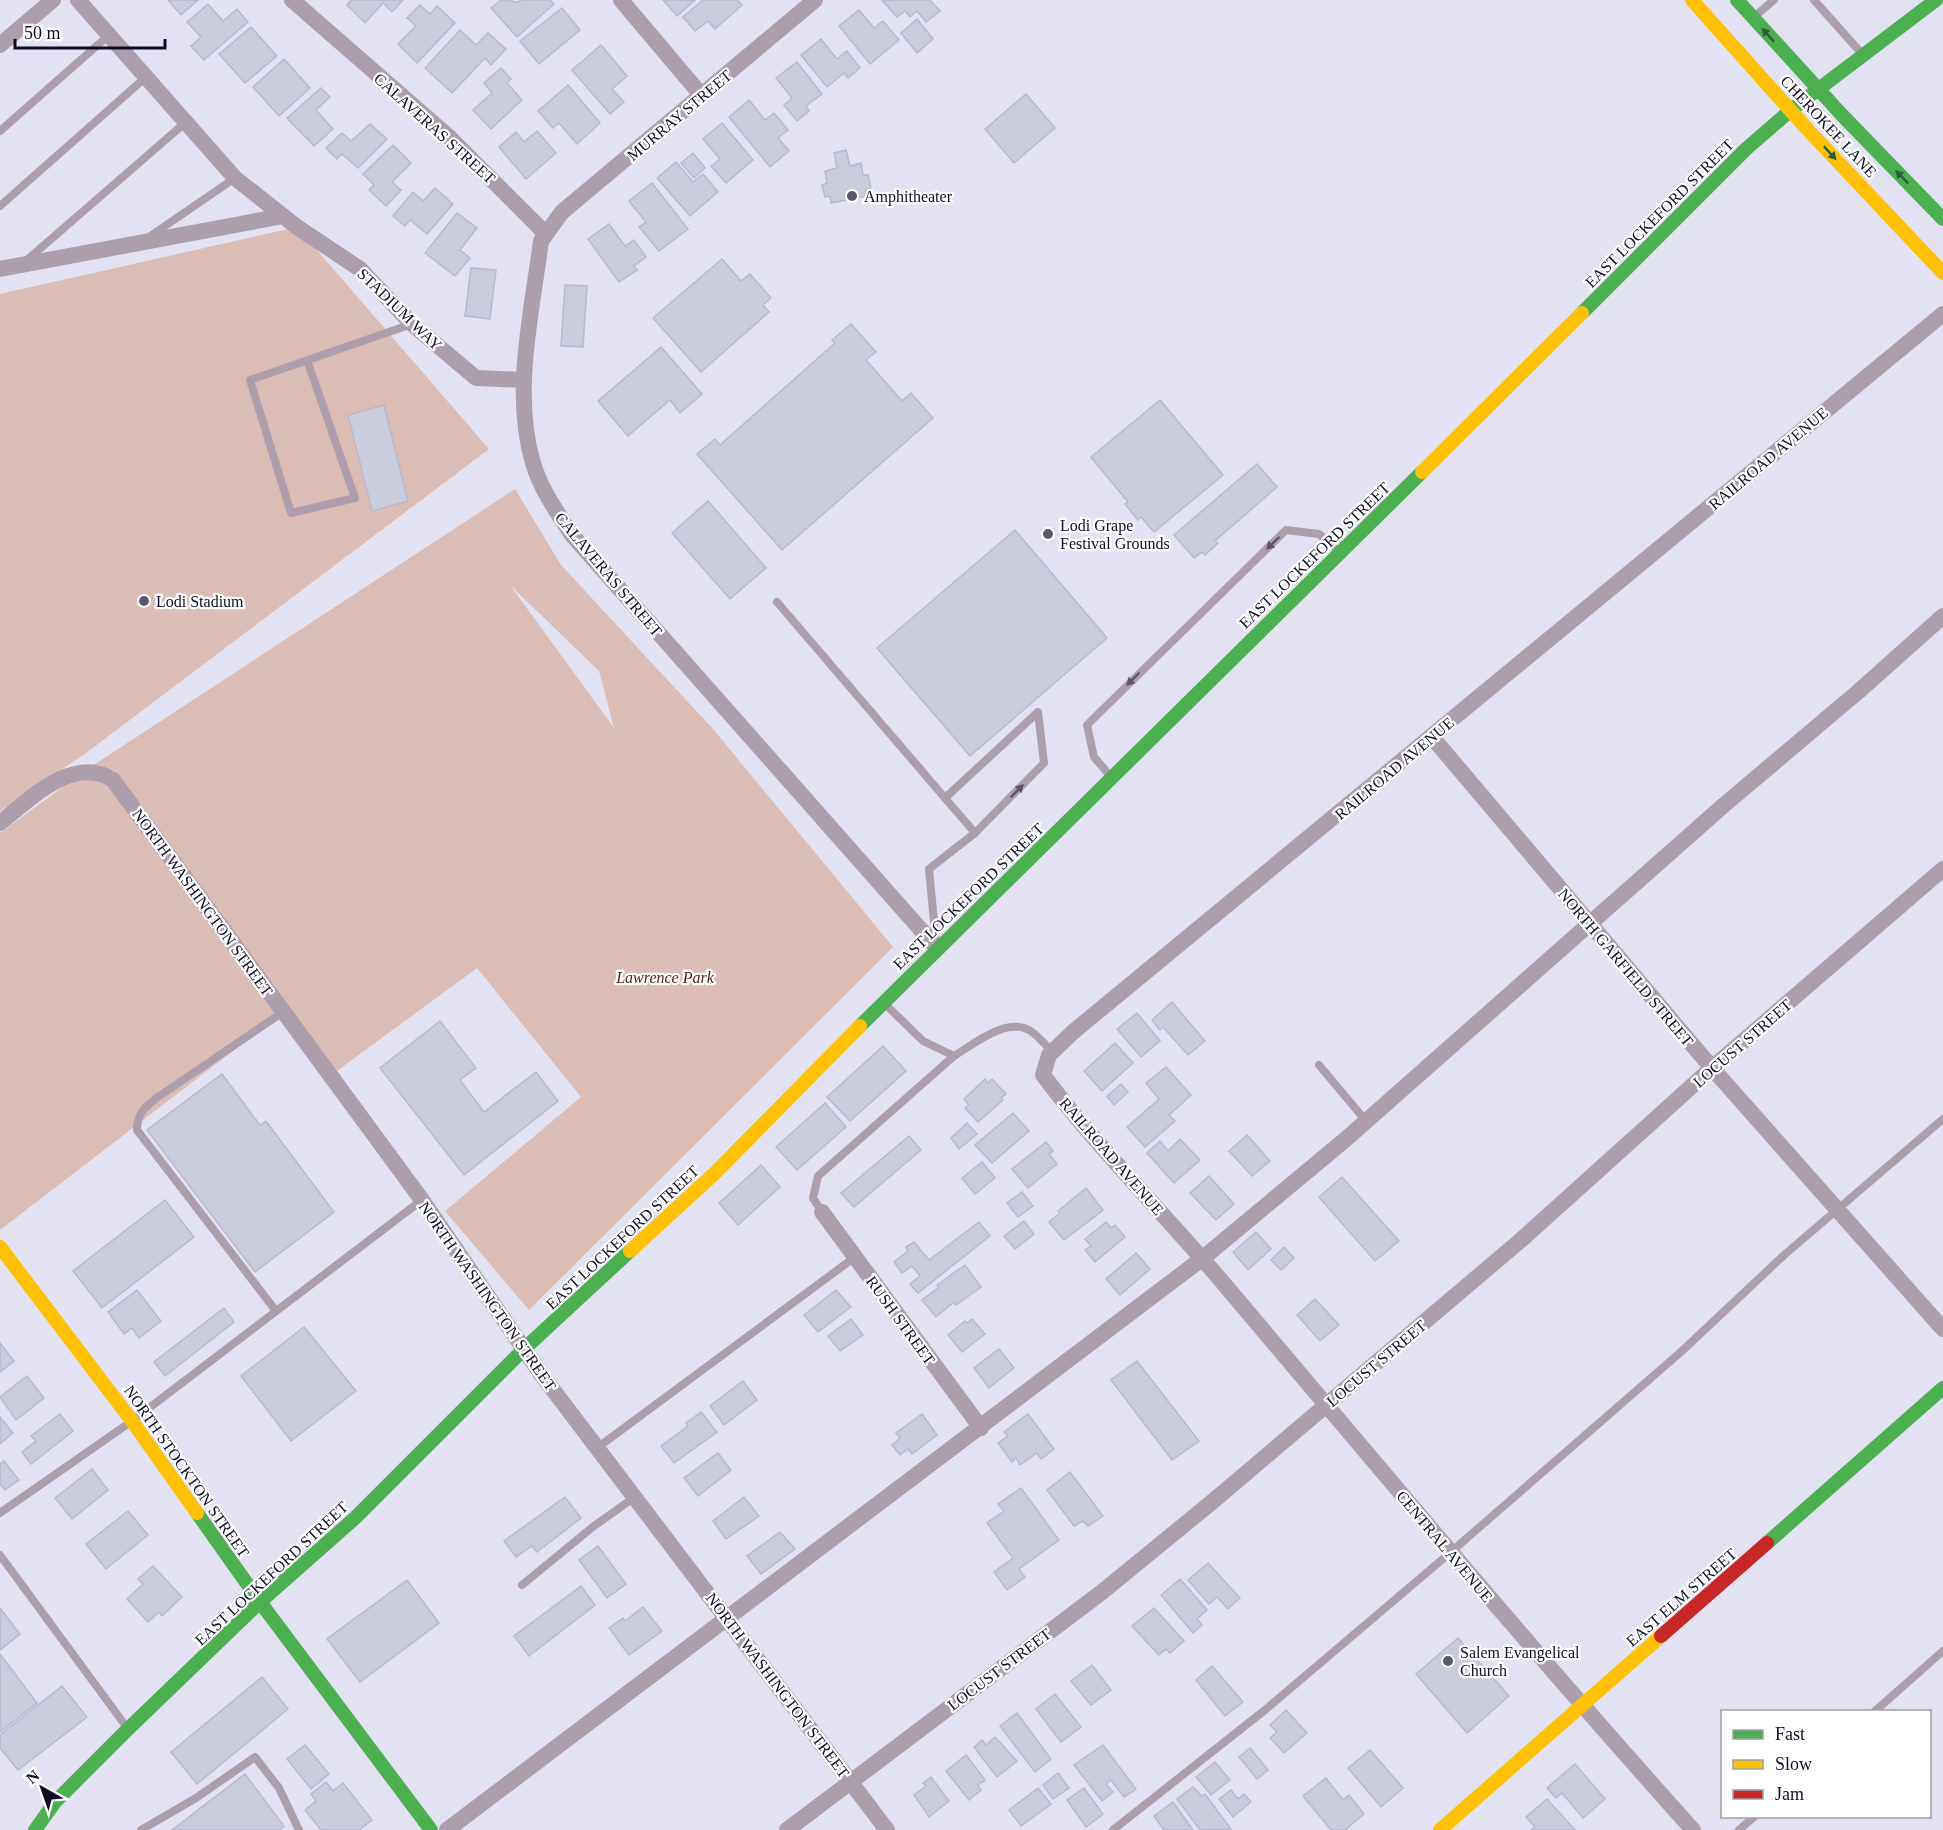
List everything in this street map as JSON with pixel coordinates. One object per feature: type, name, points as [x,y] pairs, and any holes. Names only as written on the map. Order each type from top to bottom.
[{"type":"street","points":[[0,45],[53,0]]},
{"type":"street","name":"STADIUM WAY","points":[[78,0],[235,178],[283,216],[360,269],[412,324],[476,378],[524,380]]},
{"type":"street","name":"CALAVERAS STREET","points":[[292,0],[448,136],[545,233],[541,241],[524,380],[526,430],[533,464],[547,498],[572,535],[936,948]]},
{"type":"street","points":[[621,0],[702,96]]},
{"type":"street","name":"MURRAY STREET","points":[[545,233],[562,212],[815,0]]},
{"type":"street","name":"CHEROKEE LANE","points":[[1692,0],[1943,273]]},
{"type":"street","name":"CHEROKEE LANE","points":[[1737,0],[1818,89],[1943,219]]},
{"type":"street","name":"EAST LOCKEFORD STREET","points":[[35,1830],[63,1794],[128,1729],[260,1602],[355,1518],[524,1349],[716,1173],[936,948],[1113,779],[1746,149],[1791,110],[1928,2]]},
{"type":"street","points":[[0,269],[283,216]]},
{"type":"street","name":"RAILROAD AVENUE","points":[[1203,1258],[1066,1105],[1043,1075],[1049,1055],[1943,314]]},
{"type":"street","points":[[447,1830],[1203,1258],[1366,1121],[1943,616]]},
{"type":"street","name":"NORTH GARFIELD STREET","points":[[1431,737],[1712,1068],[1943,1329]]},
{"type":"street","name":"NORTH WASHINGTON STREET","points":[[0,823],[71,774],[86,770],[102,772],[113,780],[422,1200],[524,1349],[887,1830]]},
{"type":"street","name":"LOCUST STREET","points":[[787,1830],[1102,1592],[1521,1240],[1712,1068],[1943,869]]},
{"type":"street","name":"RUSH STREET","points":[[822,1212],[981,1428]]},
{"type":"street","name":"NORTH STOCKTON STREET","points":[[0,1247],[132,1420],[260,1602],[431,1830]]},
{"type":"street","name":"CENTRAL AVENUE","points":[[1203,1258],[1581,1705],[1693,1830]]},
{"type":"street","name":"EAST ELM STREET","points":[[1440,1830],[1943,1388]]},
{"type":"lane","points":[[1753,18],[1774,0]]},
{"type":"lane","points":[[1814,0],[1863,55]]},
{"type":"lane","points":[[0,131],[109,35]]},
{"type":"lane","points":[[0,206],[146,77]]},
{"type":"lane","points":[[22,264],[186,122]]},
{"type":"lane","points":[[141,242],[235,178]]},
{"type":"lane","points":[[307,360],[355,498],[291,513],[249,380],[307,360],[412,324]]},
{"type":"lane","points":[[1113,779],[1094,757],[1087,725],[1286,530],[1319,534],[1340,552]]},
{"type":"lane","points":[[777,602],[975,833]]},
{"type":"lane","points":[[936,948],[929,869],[975,833],[1044,764],[1038,712],[945,798]]},
{"type":"lane","points":[[883,1002],[923,1041],[954,1056]]},
{"type":"lane","points":[[276,1311],[137,1130],[137,1119],[143,1109],[158,1097],[283,1012]]},
{"type":"lane","points":[[822,1212],[813,1198],[818,1176],[954,1056],[1000,1029],[1016,1026],[1031,1031],[1052,1052]]},
{"type":"lane","points":[[1319,1065],[1366,1121]]},
{"type":"lane","points":[[1113,1830],[1265,1710],[1450,1552],[1682,1351],[1783,1256],[1943,1119]]},
{"type":"lane","points":[[0,1512],[132,1420],[422,1200]]},
{"type":"lane","points":[[597,1448],[855,1257]]},
{"type":"lane","points":[[522,1586],[584,1534],[635,1497]]},
{"type":"lane","points":[[0,1555],[128,1729]]},
{"type":"lane","points":[[1876,1710],[1943,1651]]},
{"type":"lane","points":[[141,1830],[196,1798],[255,1757],[279,1788],[299,1830]]},
{"type":"lane","points":[[1739,1830],[1753,1818]]},
{"type":"green space","name":"Lodi Stadium","points":[[297,227],[489,449],[86,753],[0,811],[0,294]]},
{"type":"green space","name":"Lawrence Park","points":[[515,489],[561,565],[713,729],[893,947],[529,1310],[445,1211],[581,1097],[477,968],[330,1076],[281,1014],[0,1230],[0,833],[86,770]],"holes":[[[510,585],[599,671],[614,728]]]},
{"type":"building","points":[[168,0],[198,0],[181,15]]},
{"type":"building","points":[[351,0],[403,0],[392,12],[383,3],[365,23],[347,5]]},
{"type":"building","points":[[501,0],[518,2],[521,0],[550,0],[554,4],[517,37],[491,8]]},
{"type":"building","points":[[663,0],[695,0],[677,16]]},
{"type":"building","points":[[703,0],[738,0],[742,5],[715,29],[708,21],[695,31],[683,17]]},
{"type":"building","points":[[882,0],[930,0],[940,11],[926,22],[917,11],[910,17],[905,11],[897,17]]},
{"type":"building","points":[[208,4],[223,21],[237,9],[248,22],[204,60],[191,46],[201,37],[187,22]]},
{"type":"building","points":[[420,5],[430,14],[437,6],[455,23],[417,63],[398,44],[416,26],[407,18]]},
{"type":"building","points":[[562,8],[580,30],[539,64],[520,41]]},
{"type":"building","points":[[859,10],[874,28],[883,21],[899,40],[870,64],[839,26]]},
{"type":"building","points":[[917,19],[933,39],[917,53],[901,33]]},
{"type":"building","points":[[251,27],[277,56],[245,83],[219,54]]},
{"type":"building","points":[[460,30],[476,45],[488,33],[506,49],[491,65],[485,58],[452,93],[425,68]]},
{"type":"building","points":[[821,39],[837,59],[847,51],[860,68],[848,78],[844,73],[827,87],[801,55]]},
{"type":"building","points":[[601,45],[627,76],[612,89],[624,102],[610,114],[572,70]]},
{"type":"building","points":[[284,59],[310,88],[279,116],[253,87]]},
{"type":"building","points":[[797,62],[822,94],[806,106],[809,111],[797,121],[784,105],[792,98],[776,78]]},
{"type":"building","points":[[501,68],[511,79],[507,83],[522,100],[491,129],[473,110],[492,93],[484,83]]},
{"type":"building","points":[[568,85],[600,123],[577,144],[559,123],[553,128],[538,111]]},
{"type":"building","points":[[321,88],[330,97],[316,110],[333,129],[314,146],[287,118]]},
{"type":"building","points":[[1026,94],[1055,128],[1014,163],[985,129]]},
{"type":"building","points":[[749,100],[765,120],[774,113],[788,130],[778,138],[789,151],[770,167],[729,117]]},
{"type":"building","points":[[722,123],[753,160],[726,183],[711,166],[720,159],[703,139]]},
{"type":"building","points":[[370,124],[387,139],[358,168],[342,154],[337,159],[326,148],[342,133],[351,141]]},
{"type":"building","points":[[537,131],[556,153],[526,179],[499,147],[516,132],[524,142]]},
{"type":"building","points":[[393,145],[411,163],[392,182],[401,190],[386,206],[369,190],[374,185],[363,174]]},
{"type":"building","points":[[846,150],[850,166],[861,163],[863,175],[868,175],[871,188],[866,189],[867,196],[831,203],[830,196],[825,197],[822,185],[827,183],[825,171],[837,168],[834,153]]},
{"type":"building","points":[[693,153],[705,168],[694,178],[681,163]]},
{"type":"building","points":[[676,162],[693,182],[703,174],[718,192],[690,216],[657,178]]},
{"type":"building","points":[[652,183],[688,229],[659,251],[639,227],[646,222],[629,201]]},
{"type":"building","points":[[435,188],[453,204],[427,234],[410,220],[405,226],[393,216],[413,192],[423,201]]},
{"type":"building","points":[[457,213],[477,228],[460,250],[470,258],[455,276],[425,253]]},
{"type":"building","points":[[609,224],[625,246],[634,240],[646,257],[634,266],[637,270],[619,282],[588,239]]},
{"type":"building","points":[[722,259],[741,281],[750,274],[771,298],[763,305],[769,312],[701,372],[653,318]]},
{"type":"building","points":[[471,268],[496,270],[490,319],[465,316]]},
{"type":"building","points":[[565,285],[587,286],[583,347],[561,346]]},
{"type":"building","points":[[851,324],[876,352],[866,360],[902,401],[911,393],[933,418],[782,550],[697,454],[715,439],[720,445],[835,343],[832,340]]},
{"type":"building","points":[[661,347],[702,394],[680,413],[670,400],[628,436],[598,401]]},
{"type":"building","points":[[1160,400],[1223,475],[1154,532],[1141,517],[1138,520],[1125,504],[1128,502],[1091,457]]},
{"type":"building","points":[[384,405],[408,501],[372,511],[348,415]]},
{"type":"building","points":[[1257,464],[1277,487],[1215,541],[1218,543],[1205,555],[1202,552],[1194,558],[1174,535]]},
{"type":"building","points":[[708,501],[766,568],[730,599],[672,533]]},
{"type":"building","points":[[1015,530],[1107,638],[970,756],[877,648]]},
{"type":"building","points":[[1172,1002],[1205,1041],[1188,1055],[1163,1027],[1160,1030],[1152,1020]]},
{"type":"building","points":[[1137,1013],[1160,1041],[1141,1057],[1117,1029]]},
{"type":"building","points":[[440,1021],[476,1068],[460,1080],[484,1112],[536,1072],[558,1101],[464,1175],[380,1068]]},
{"type":"building","points":[[1115,1043],[1133,1063],[1102,1091],[1084,1071]]},
{"type":"building","points":[[883,1046],[906,1071],[850,1121],[827,1097]]},
{"type":"building","points":[[1166,1067],[1191,1095],[1169,1115],[1175,1121],[1145,1147],[1127,1127],[1159,1099],[1146,1083]]},
{"type":"building","points":[[222,1074],[260,1125],[266,1121],[334,1212],[255,1272],[147,1130]]},
{"type":"building","points":[[985,1079],[988,1083],[992,1079],[1006,1094],[1001,1098],[1003,1100],[978,1122],[965,1108],[969,1105],[964,1099]]},
{"type":"building","points":[[1121,1084],[1128,1092],[1114,1105],[1107,1096]]},
{"type":"building","points":[[825,1103],[846,1127],[797,1170],[776,1147]]},
{"type":"building","points":[[1013,1113],[1029,1131],[992,1163],[975,1145]]},
{"type":"building","points":[[967,1123],[977,1134],[959,1149],[951,1138]]},
{"type":"building","points":[[1247,1135],[1270,1161],[1252,1176],[1229,1151]]},
{"type":"building","points":[[909,1136],[921,1150],[854,1207],[841,1193]]},
{"type":"building","points":[[1180,1139],[1200,1160],[1174,1183],[1147,1153],[1160,1141],[1168,1151]]},
{"type":"building","points":[[1046,1142],[1053,1151],[1049,1154],[1057,1164],[1028,1188],[1012,1169]]},
{"type":"building","points":[[982,1162],[995,1178],[975,1194],[962,1178]]},
{"type":"building","points":[[761,1165],[780,1187],[738,1225],[719,1203]]},
{"type":"building","points":[[1209,1176],[1234,1204],[1216,1220],[1190,1193]]},
{"type":"building","points":[[1342,1177],[1399,1241],[1375,1261],[1319,1197]]},
{"type":"building","points":[[1086,1188],[1103,1210],[1064,1240],[1049,1222],[1060,1213],[1058,1211]]},
{"type":"building","points":[[1022,1192],[1033,1206],[1018,1217],[1007,1203]]},
{"type":"building","points":[[165,1200],[194,1237],[102,1308],[73,1271]]},
{"type":"building","points":[[1024,1221],[1034,1234],[1015,1249],[1004,1236]]},
{"type":"building","points":[[979,1222],[990,1236],[918,1293],[910,1284],[920,1276],[912,1266],[902,1273],[894,1262],[908,1251],[906,1247],[914,1242],[929,1260]]},
{"type":"building","points":[[1106,1222],[1111,1228],[1115,1225],[1125,1237],[1095,1262],[1085,1250],[1091,1246],[1085,1239]]},
{"type":"building","points":[[1256,1232],[1271,1249],[1248,1270],[1233,1252]]},
{"type":"building","points":[[1284,1247],[1294,1258],[1281,1270],[1271,1260]]},
{"type":"building","points":[[1136,1253],[1150,1269],[1120,1295],[1106,1279]]},
{"type":"building","points":[[965,1265],[981,1287],[956,1305],[954,1302],[936,1317],[922,1300],[938,1288],[937,1285]]},
{"type":"building","points":[[137,1290],[161,1321],[139,1338],[132,1328],[124,1334],[108,1312]]},
{"type":"building","points":[[836,1290],[851,1307],[818,1332],[804,1315]]},
{"type":"building","points":[[1315,1299],[1339,1325],[1320,1341],[1297,1315]]},
{"type":"building","points":[[224,1308],[234,1322],[165,1376],[154,1362]]},
{"type":"building","points":[[851,1319],[863,1335],[840,1351],[828,1336]]},
{"type":"building","points":[[972,1319],[985,1334],[962,1352],[948,1335],[965,1321],[967,1323]]},
{"type":"building","points":[[304,1327],[356,1391],[291,1441],[241,1376]]},
{"type":"building","points":[[0,1343],[14,1361],[0,1372]]},
{"type":"building","points":[[999,1349],[1014,1368],[989,1388],[974,1368]]},
{"type":"building","points":[[1137,1361],[1199,1441],[1172,1460],[1111,1380]]},
{"type":"building","points":[[27,1376],[44,1398],[16,1420],[0,1397]]},
{"type":"building","points":[[743,1381],[757,1400],[724,1425],[710,1406]]},
{"type":"building","points":[[701,1412],[717,1432],[674,1463],[661,1446],[688,1426],[686,1423]]},
{"type":"building","points":[[60,1414],[73,1431],[31,1464],[22,1452],[36,1441],[31,1436]]},
{"type":"building","points":[[922,1414],[937,1435],[912,1454],[908,1449],[900,1455],[892,1445],[900,1438],[896,1433]]},
{"type":"building","points":[[1028,1414],[1054,1449],[1041,1459],[1037,1453],[1020,1465],[1016,1458],[1012,1462],[998,1443],[1008,1436],[1004,1432]]},
{"type":"building","points":[[0,1417],[13,1433],[0,1444]]},
{"type":"building","points":[[718,1453],[731,1470],[698,1496],[684,1478]]},
{"type":"building","points":[[4,1461],[19,1480],[5,1490],[0,1484],[0,1464]]},
{"type":"building","points":[[92,1469],[108,1490],[72,1519],[55,1498]]},
{"type":"building","points":[[1070,1472],[1103,1516],[1088,1526],[1083,1521],[1074,1526],[1047,1490]]},
{"type":"building","points":[[1021,1488],[1059,1540],[1019,1569],[1025,1577],[1007,1590],[994,1572],[1013,1558],[987,1523],[1004,1511],[998,1504]]},
{"type":"building","points":[[565,1497],[581,1518],[537,1552],[532,1546],[516,1557],[504,1541]]},
{"type":"building","points":[[744,1497],[759,1516],[726,1539],[713,1521]]},
{"type":"building","points":[[128,1511],[148,1535],[106,1569],[86,1544]]},
{"type":"building","points":[[780,1532],[795,1549],[761,1574],[747,1556]]},
{"type":"building","points":[[598,1546],[626,1584],[607,1598],[579,1560]]},
{"type":"building","points":[[1208,1563],[1240,1598],[1228,1609],[1217,1597],[1209,1604],[1188,1580]]},
{"type":"building","points":[[153,1566],[182,1597],[162,1616],[159,1612],[148,1622],[127,1599],[143,1584],[138,1579]]},
{"type":"building","points":[[1180,1579],[1207,1610],[1197,1619],[1202,1625],[1193,1633],[1161,1595]]},
{"type":"building","points":[[407,1580],[439,1623],[360,1682],[327,1639]]},
{"type":"building","points":[[581,1586],[595,1605],[529,1656],[514,1636]]},
{"type":"building","points":[[643,1607],[662,1631],[629,1655],[609,1628],[623,1618],[625,1621]]},
{"type":"building","points":[[0,1608],[20,1634],[0,1650]]},
{"type":"building","points":[[1154,1608],[1184,1641],[1170,1653],[1166,1649],[1159,1655],[1132,1626]]},
{"type":"building","points":[[1458,1638],[1509,1696],[1467,1733],[1416,1674]]},
{"type":"building","points":[[0,1654],[37,1703],[0,1732]]},
{"type":"building","points":[[1092,1665],[1111,1690],[1091,1705],[1071,1681]]},
{"type":"building","points":[[1212,1666],[1243,1702],[1225,1716],[1196,1680]]},
{"type":"building","points":[[262,1677],[288,1709],[197,1784],[171,1752]]},
{"type":"building","points":[[62,1686],[87,1717],[18,1770],[0,1748],[0,1735]]},
{"type":"building","points":[[1055,1694],[1081,1727],[1061,1742],[1036,1709]]},
{"type":"building","points":[[1286,1710],[1307,1733],[1284,1753],[1270,1738],[1277,1732],[1270,1725]]},
{"type":"building","points":[[1017,1713],[1051,1759],[1035,1772],[1000,1726]]},
{"type":"building","points":[[995,1737],[1017,1761],[997,1777],[974,1747],[982,1740],[986,1745]]},
{"type":"building","points":[[305,1745],[329,1774],[311,1789],[287,1759]]},
{"type":"building","points":[[1103,1745],[1136,1789],[1124,1797],[1111,1780],[1106,1784],[1113,1792],[1102,1801],[1074,1765]]},
{"type":"building","points":[[1250,1748],[1268,1770],[1257,1779],[1239,1757]]},
{"type":"building","points":[[1370,1750],[1403,1788],[1381,1807],[1348,1768]]},
{"type":"building","points":[[966,1755],[985,1780],[978,1785],[981,1790],[969,1800],[946,1771]]},
{"type":"building","points":[[1215,1762],[1230,1780],[1211,1795],[1196,1777]]},
{"type":"building","points":[[1575,1764],[1605,1799],[1583,1818],[1562,1793],[1556,1798],[1547,1788]]},
{"type":"building","points":[[1058,1773],[1069,1788],[1053,1799],[1043,1785]]},
{"type":"building","points":[[245,1774],[284,1826],[279,1830],[172,1830]]},
{"type":"building","points":[[931,1777],[949,1801],[929,1817],[914,1795],[926,1786],[923,1783]]},
{"type":"building","points":[[1326,1778],[1343,1800],[1349,1795],[1364,1814],[1345,1830],[1331,1830],[1303,1796]]},
{"type":"building","points":[[326,1782],[333,1791],[343,1783],[372,1820],[359,1830],[321,1830],[305,1810],[316,1801],[311,1794]]},
{"type":"building","points":[[1193,1787],[1202,1796],[1205,1794],[1231,1829],[1200,1830],[1177,1799]]},
{"type":"building","points":[[1038,1788],[1051,1804],[1021,1826],[1009,1810]]},
{"type":"building","points":[[1084,1788],[1103,1814],[1086,1827],[1067,1800]]},
{"type":"building","points":[[1231,1790],[1238,1799],[1244,1794],[1251,1802],[1233,1817],[1219,1799]]},
{"type":"building","points":[[1547,1799],[1575,1830],[1531,1830],[1535,1827],[1526,1817]]},
{"type":"building","points":[[1173,1802],[1193,1830],[1164,1830],[1154,1816]]},
{"type":"traffic: fast","points":[[1737,0],[1841,114],[1943,219]]},
{"type":"traffic: fast","points":[[1582,313],[1746,149],[1791,110],[1936,0]]},
{"type":"traffic: fast","points":[[860,1026],[1422,472]]},
{"type":"traffic: fast","points":[[35,1830],[55,1802],[128,1729],[260,1602],[355,1518],[524,1349],[630,1251]]},
{"type":"traffic: fast","points":[[1767,1543],[1943,1388]]},
{"type":"traffic: fast","points":[[197,1513],[260,1602],[431,1830]]},
{"type":"traffic: slow","points":[[1692,0],[1808,130],[1943,273]]},
{"type":"traffic: slow","points":[[1422,472],[1582,313]]},
{"type":"traffic: slow","points":[[630,1251],[715,1173],[860,1026]]},
{"type":"traffic: slow","points":[[0,1247],[132,1421],[197,1513]]},
{"type":"traffic: slow","points":[[1440,1830],[1661,1636]]},
{"type":"traffic: jam","points":[[1661,1636],[1767,1543]]},
{"type":"place","name":"Amphitheater","points":[[852,196]]},
{"type":"place","name":"Lodi Grape Festival Grounds","points":[[1048,534]]},
{"type":"place","name":"Lodi Stadium","points":[[144,601]]},
{"type":"place","name":"Salem Evangelical Church","points":[[1448,1661]]}]
